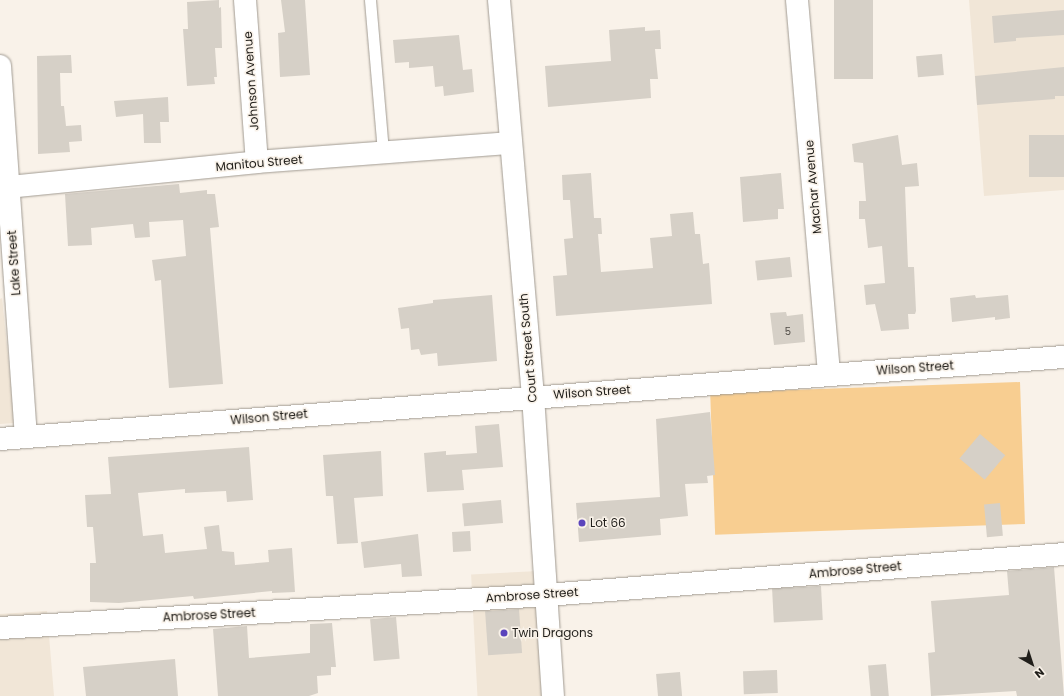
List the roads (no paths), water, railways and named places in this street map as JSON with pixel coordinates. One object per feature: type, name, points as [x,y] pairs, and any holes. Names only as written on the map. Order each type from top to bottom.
[{"type":"street","name":"Johnson Avenue","points":[[245,0],[257,162]]},
{"type":"street","name":"Court Street South","points":[[499,0],[532,396],[553,696]]},
{"type":"street","name":"Machar Avenue","points":[[797,0],[829,374]]},
{"type":"street","name":"Lake Street","points":[[0,66],[26,437]]},
{"type":"street","name":"Manitou Street","points":[[8,187],[257,162],[510,142]]},
{"type":"street","name":"Wilson Street","points":[[0,439],[532,396],[1064,357]]},
{"type":"street","name":"Ambrose Street","points":[[0,628],[547,595],[1064,554]]},
{"type":"lane","points":[[370,0],[382,153]]},
{"type":"place","name":"Lot 66","points":[[582,523]]},
{"type":"place","name":"Twin Dragons","points":[[504,633]]}]
